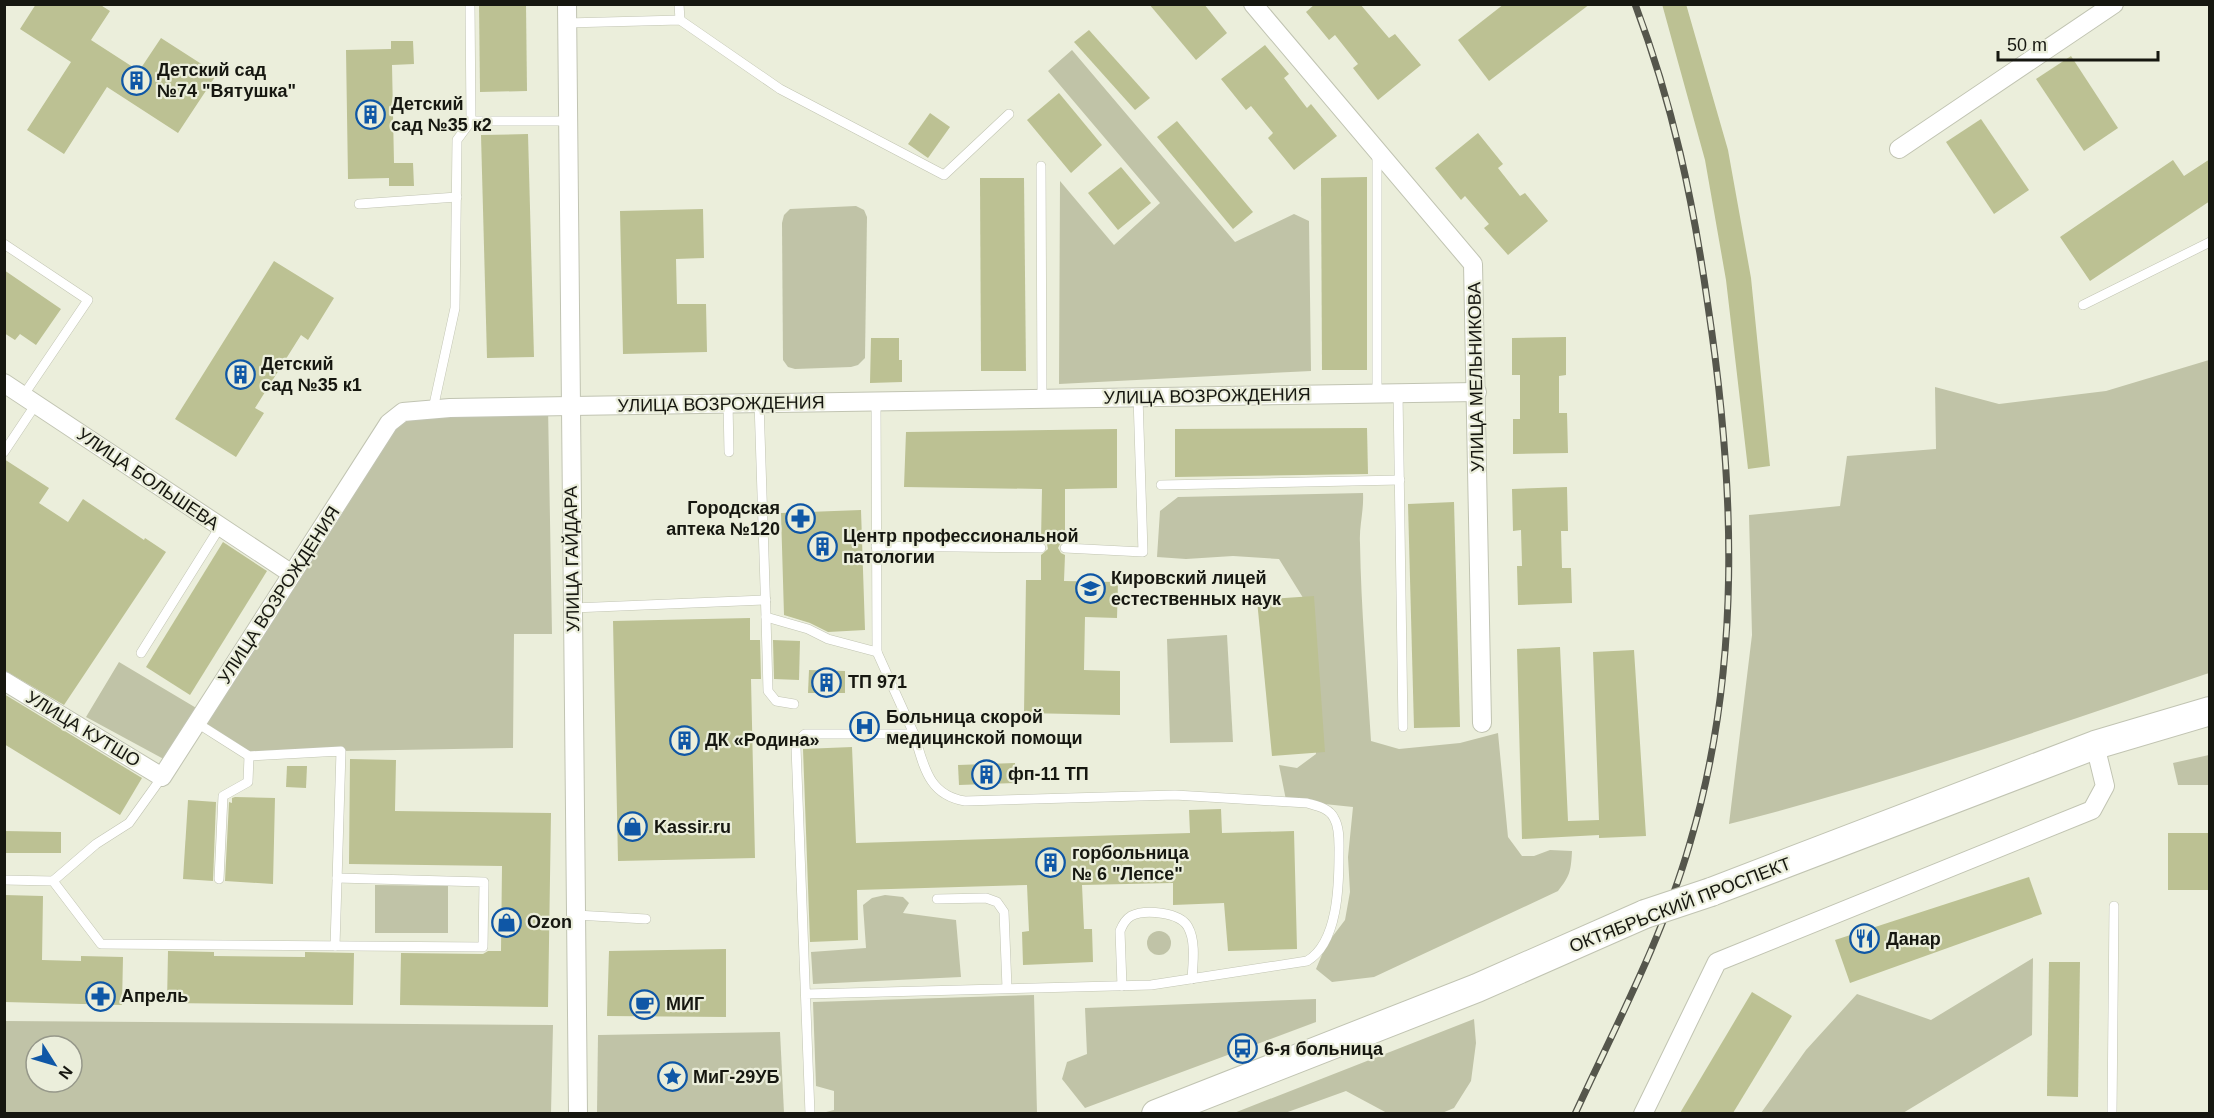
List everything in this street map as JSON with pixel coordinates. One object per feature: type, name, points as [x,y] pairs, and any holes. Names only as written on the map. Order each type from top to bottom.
[{"type":"main road","name":"ОКТЯБРЬСКИЙ ПРОСПЕКТ","points":[[1156,1113],[1477,988],[1645,914],[1711,892],[2095,746],[2210,711]]},
{"type":"street","name":"УЛИЦА ГАЙДАРА","points":[[567,4],[578,1113]]},
{"type":"street","name":"УЛИЦА МЕЛЬНИКОВА","points":[[1253,4],[1473,264],[1482,723]]},
{"type":"street","points":[[1899,149],[2114,4]]},
{"type":"street","name":"УЛИЦА БОЛЬШЕВА","points":[[4,383],[292,574]]},
{"type":"street","name":"УЛИЦА ВОЗРОЖДЕНИЯ","points":[[162,777],[389,423],[403,412],[433,409],[759,402],[1477,392]]},
{"type":"street","name":"УЛИЦА КУТШО","points":[[4,681],[162,777]]},
{"type":"street","points":[[1643,1113],[1717,962],[2092,810],[2105,786],[2095,746]]},
{"type":"lane","points":[[433,409],[455,308],[457,140],[471,122],[470,4]]},
{"type":"lane","points":[[680,4],[680,20]]},
{"type":"lane","points":[[567,23],[680,20],[780,89],[944,175],[1009,114]]},
{"type":"lane","points":[[471,122],[568,121]]},
{"type":"lane","points":[[1377,150],[1377,393]]},
{"type":"lane","points":[[1041,166],[1042,399]]},
{"type":"lane","points":[[359,204],[457,197]]},
{"type":"lane","points":[[2083,305],[2210,242]]},
{"type":"lane","points":[[4,244],[88,300],[30,400],[4,452]]},
{"type":"lane","points":[[1398,393],[1403,727]]},
{"type":"lane","points":[[1065,548],[1143,552],[1138,397]]},
{"type":"lane","points":[[759,402],[768,691],[776,700],[794,704]]},
{"type":"lane","points":[[806,994],[1150,985],[1307,961],[1319,951],[1334,918],[1339,885],[1339,838],[1335,818],[1327,810],[1307,803],[1174,795],[965,801],[944,795],[934,785],[877,652],[876,402]]},
{"type":"lane","points":[[728,403],[729,452]]},
{"type":"lane","points":[[1161,485],[1400,480]]},
{"type":"lane","points":[[141,652],[220,526]]},
{"type":"lane","points":[[876,546],[1041,548]]},
{"type":"lane","points":[[617,594],[618,605]]},
{"type":"lane","points":[[573,608],[766,600]]},
{"type":"lane","points":[[766,617],[808,629],[828,639],[877,652]]},
{"type":"lane","points":[[197,723],[249,756],[341,751],[335,946]]},
{"type":"lane","points":[[810,1113],[796,747],[798,740],[805,734],[813,732],[914,734]]},
{"type":"lane","points":[[219,879],[223,796],[248,782],[249,756]]},
{"type":"lane","points":[[4,880],[53,881],[96,844],[129,823],[162,777]]},
{"type":"lane","points":[[53,881],[101,944],[483,947],[484,882],[337,878]]},
{"type":"lane","points":[[936,899],[986,898],[997,902],[1004,912],[1007,988]]},
{"type":"lane","points":[[2112,1113],[2114,906]]},
{"type":"lane","points":[[1122,986],[1120,931],[1123,924],[1131,916],[1157,912],[1178,917],[1187,925],[1192,935],[1192,979]]},
{"type":"lane","points":[[576,915],[646,919]]},
{"type":"green space","points":[[1072,50],[1235,242],[1294,214],[1309,221],[1311,371],[1059,384],[1060,181],[1114,245],[1160,203],[1048,71]]},
{"type":"green space","points":[[856,206],[864,210],[867,217],[865,358],[858,365],[851,367],[795,369],[788,367],[783,360],[782,223],[784,215],[790,209]]},
{"type":"green space","points":[[2209,360],[2209,673],[1911,772],[1729,824],[1752,635],[1749,515],[1840,506],[1847,456],[1936,449],[1935,387],[1999,404],[2106,391]]},
{"type":"green space","points":[[548,406],[552,634],[514,634],[513,748],[341,751],[249,756],[197,723],[171,763],[86,717],[119,662],[203,712],[396,416]]},
{"type":"green space","points":[[1363,493],[1360,537],[1361,568],[1371,741],[1399,749],[1460,743],[1498,733],[1508,837],[1522,856],[1534,856],[1550,850],[1572,851],[1572,858],[1567,877],[1558,891],[1374,977],[1332,982],[1316,969],[1326,945],[1345,920],[1350,892],[1348,857],[1353,807],[1286,800],[1279,765],[1297,768],[1316,754],[1310,609],[1279,559],[1233,556],[1186,559],[1157,557],[1160,511],[1178,497]]},
{"type":"green space","points":[[1227,635],[1233,742],[1170,743],[1167,639]]},
{"type":"green space","points":[[2209,755],[2209,785],[2178,785],[2173,763]]},
{"type":"green space","points":[[375,885],[448,886],[448,933],[375,933]]},
{"type":"green space","points":[[885,895],[903,897],[909,903],[903,913],[956,920],[961,977],[813,984],[811,952],[866,948],[863,905],[872,898]]},
{"type":"green space","points":[[1159,931],[1168,934],[1171,943],[1168,952],[1159,955],[1150,952],[1147,943],[1150,934]]},
{"type":"green space","points":[[2033,958],[2032,1035],[1903,1113],[1761,1113],[1806,1050],[1857,994],[1931,1020]]},
{"type":"green space","points":[[1034,995],[1037,1113],[822,1113],[834,1110],[834,1091],[816,1086],[813,1002]]},
{"type":"green space","points":[[1316,999],[1316,1022],[1085,1108],[1062,1079],[1067,1062],[1087,1054],[1085,1008]]},
{"type":"green space","points":[[1474,1019],[1476,1043],[1471,1081],[1454,1108],[1442,1113],[1387,1113],[1346,1091],[1285,1113],[1234,1113]]},
{"type":"green space","points":[[5,1021],[553,1025],[551,1113],[5,1113]]},
{"type":"green space","points":[[780,1032],[784,1113],[597,1113],[598,1035]]},
{"type":"building","name":"Детский сад №74 \"Вятушка\"","points":[[36,4],[99,4],[110,11],[91,40],[139,71],[161,38],[217,74],[178,133],[107,87],[64,154],[27,130],[71,62],[20,29]]},
{"type":"building","points":[[479,4],[526,4],[527,91],[480,92]]},
{"type":"building","points":[[1149,4],[1204,4],[1227,33],[1196,60]]},
{"type":"building","points":[[1315,4],[1360,4],[1389,38],[1395,34],[1421,65],[1378,100],[1353,68],[1358,64],[1335,35],[1329,40],[1306,12]]},
{"type":"building","points":[[1504,4],[1590,4],[1489,81],[1458,40]]},
{"type":"building","points":[[1662,4],[1686,4],[1728,150],[1751,278],[1770,466],[1748,469],[1726,280],[1705,160]]},
{"type":"building","points":[[1089,30],[1150,98],[1135,110],[1074,42]]},
{"type":"building","name":"Детский сад №35 к2","points":[[391,41],[413,41],[414,64],[392,65],[394,163],[413,163],[414,186],[389,186],[389,178],[348,179],[346,50],[391,49]]},
{"type":"building","points":[[1265,45],[1289,74],[1284,78],[1307,108],[1311,104],[1337,136],[1294,170],[1268,138],[1273,133],[1251,106],[1246,110],[1221,79]]},
{"type":"building","points":[[2071,56],[2118,128],[2084,151],[2036,79]]},
{"type":"building","points":[[1059,93],[1102,145],[1071,173],[1027,120]]},
{"type":"building","points":[[930,113],[950,127],[928,158],[908,144]]},
{"type":"building","points":[[1981,119],[2029,190],[1994,214],[1946,142]]},
{"type":"building","points":[[1177,121],[1253,212],[1233,229],[1157,137]]},
{"type":"building","points":[[1478,133],[1503,164],[1498,168],[1520,196],[1525,193],[1548,221],[1508,255],[1484,228],[1489,224],[1465,196],[1461,200],[1435,168]]},
{"type":"building","points":[[528,134],[534,357],[487,358],[481,135]]},
{"type":"building","points":[[2210,159],[2210,201],[2090,281],[2060,237],[2173,160],[2184,176]]},
{"type":"building","points":[[1121,167],[1151,203],[1118,230],[1088,193]]},
{"type":"building","points":[[1367,177],[1367,370],[1322,370],[1321,178]]},
{"type":"building","points":[[980,178],[1024,178],[1026,371],[981,371]]},
{"type":"building","points":[[703,209],[704,258],[676,259],[677,304],[706,304],[707,352],[623,354],[620,211]]},
{"type":"building","name":"Детский сад №35 к1","points":[[274,261],[334,298],[308,340],[301,335],[255,408],[264,413],[236,457],[175,419]]},
{"type":"building","points":[[4,270],[61,309],[36,345],[20,334],[15,340],[4,333]]},
{"type":"building","points":[[1566,337],[1566,375],[1559,376],[1559,413],[1567,413],[1568,453],[1513,454],[1513,419],[1520,419],[1520,375],[1512,375],[1512,338]]},
{"type":"building","points":[[871,338],[899,338],[902,382],[870,383]]},
{"type":"building","points":[[1367,428],[1368,474],[1175,477],[1175,429]]},
{"type":"building","points":[[1117,429],[1117,488],[1065,489],[1065,541],[1058,548],[1065,555],[1064,581],[1118,582],[1117,618],[1085,617],[1084,670],[1120,671],[1120,715],[1024,713],[1026,580],[1041,580],[1041,555],[1048,549],[1047,544],[1041,541],[1042,489],[904,487],[906,432]]},
{"type":"building","points":[[4,459],[49,488],[39,503],[68,522],[83,499],[166,552],[64,705],[4,670]]},
{"type":"building","points":[[1567,487],[1568,531],[1561,531],[1562,568],[1571,568],[1572,603],[1518,605],[1517,566],[1522,566],[1521,530],[1513,531],[1512,489]]},
{"type":"building","points":[[1454,502],[1460,727],[1414,728],[1408,504]]},
{"type":"building","name":"Центр профессиональной патологии","points":[[861,510],[865,630],[828,632],[810,623],[784,615],[781,513]]},
{"type":"building","points":[[223,542],[267,571],[190,695],[146,667]]},
{"type":"building","points":[[1314,596],[1325,752],[1272,756],[1257,600]]},
{"type":"building","name":"ДК «Родина»","points":[[750,618],[750,640],[760,640],[761,679],[751,679],[755,858],[618,861],[613,621]]},
{"type":"building","points":[[773,640],[800,641],[799,680],[774,679]]},
{"type":"building","points":[[1560,647],[1568,821],[1599,820],[1593,652],[1634,650],[1646,836],[1599,838],[1599,835],[1522,839],[1517,649]]},
{"type":"building","name":"ТП 971","points":[[809,670],[845,671],[845,693],[808,693]]},
{"type":"building","points":[[4,694],[142,778],[120,815],[4,744]]},
{"type":"building","name":"горбольница № 6 \"Лепсе\"","points":[[852,747],[856,843],[1190,833],[1189,810],[1221,809],[1222,833],[1294,831],[1297,949],[1228,951],[1224,903],[1173,905],[1173,883],[1082,885],[1084,929],[1092,929],[1093,962],[1023,965],[1022,932],[1029,931],[1027,885],[857,890],[858,940],[810,942],[803,749]]},
{"type":"building","points":[[350,759],[396,760],[395,811],[551,813],[548,1007],[400,1005],[401,953],[483,954],[488,951],[501,951],[502,866],[349,864]]},
{"type":"building","name":"фп-11 ТП","points":[[1015,763],[1015,783],[959,785],[958,765]]},
{"type":"building","points":[[287,766],[307,766],[306,788],[286,787]]},
{"type":"building","points":[[232,798],[275,798],[273,884],[225,881],[229,802],[232,803]]},
{"type":"building","points":[[188,800],[216,802],[213,881],[183,879]]},
{"type":"building","points":[[4,831],[61,832],[61,853],[4,853]]},
{"type":"building","points":[[2168,833],[2210,833],[2210,890],[2168,890]]},
{"type":"building","points":[[2029,877],[2042,914],[1850,983],[1835,940]]},
{"type":"building","points":[[4,895],[43,896],[42,960],[81,961],[81,956],[123,957],[122,1005],[4,1002]]},
{"type":"building","points":[[726,949],[726,1017],[607,1016],[609,951]]},
{"type":"building","points":[[168,951],[214,952],[214,956],[305,957],[305,952],[354,953],[353,1005],[167,1003]]},
{"type":"building","points":[[2049,962],[2080,962],[2078,1097],[2047,1096]]},
{"type":"building","points":[[1752,992],[1792,1016],[1733,1113],[1680,1113]]},
{"type":"railway","points":[[1575,1114],[1653,947],[1679,878],[1707,777],[1719,710],[1726,643],[1729,576],[1728,508],[1724,441],[1708,306],[1696,228],[1680,153],[1660,79],[1635,4]]},
{"type":"place","name":"Детский сад №74 \"Вятушка\"","points":[[136,80]]},
{"type":"place","name":"Детский сад №35 к2","points":[[370,114]]},
{"type":"place","name":"Детский сад №35 к1","points":[[240,374]]},
{"type":"place","name":"Городская аптека №120","points":[[801,518]]},
{"type":"place","name":"Центр профессиональной патологии","points":[[822,546]]},
{"type":"place","name":"Кировский лицей естественных наук","points":[[1090,588]]},
{"type":"place","name":"ТП 971","points":[[827,682]]},
{"type":"place","name":"Больница скорой медицинской помощи","points":[[865,727]]},
{"type":"place","name":"ДК «Родина»","points":[[684,740]]},
{"type":"place","name":"фп-11 ТП","points":[[987,774]]},
{"type":"place","name":"Kassir.ru","points":[[633,827]]},
{"type":"place","name":"горбольница № 6 \"Лепсе\"","points":[[1051,863]]},
{"type":"place","name":"Ozon","points":[[506,922]]},
{"type":"place","name":"Данар","points":[[1865,939]]},
{"type":"place","name":"Апрель","points":[[100,996]]},
{"type":"place","name":"МИГ","points":[[645,1004]]},
{"type":"place","name":"6-я больница","points":[[1243,1049]]},
{"type":"place","name":"МиГ-29УБ","points":[[672,1077]]}]
